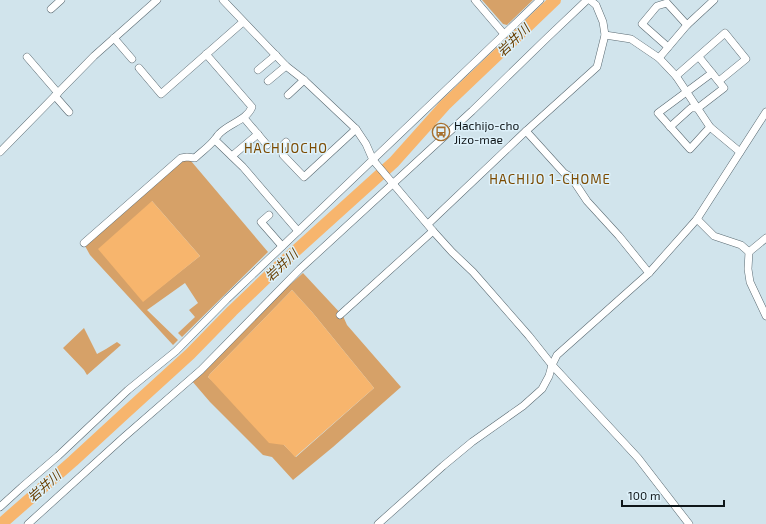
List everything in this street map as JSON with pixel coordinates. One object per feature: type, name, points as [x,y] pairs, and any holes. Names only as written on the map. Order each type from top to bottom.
[{"type":"street","points":[[51,9],[61,0]]},
{"type":"street","points":[[0,152],[94,56],[157,0]]},
{"type":"street","points":[[223,0],[286,66],[304,80],[356,129],[366,144],[374,161],[433,231],[452,252],[474,272],[552,365],[640,460],[689,524]]},
{"type":"street","points":[[475,0],[504,34]]},
{"type":"street","points":[[0,508],[128,390],[176,351],[226,299],[374,161],[540,0]]},
{"type":"street","points":[[658,58],[687,25],[714,0]]},
{"type":"street","points":[[28,524],[201,370],[300,269],[392,181],[472,111],[548,36],[593,1],[603,22],[605,35],[597,67],[428,224]]},
{"type":"street","points":[[668,47],[642,24],[658,6],[667,3],[687,25]]},
{"type":"street","points":[[139,68],[161,94],[243,22]]},
{"type":"street","points":[[676,76],[725,33],[746,59],[719,81]]},
{"type":"street","points":[[605,35],[631,39],[658,58],[676,76],[710,127],[740,152]]},
{"type":"street","points":[[114,38],[132,59]]},
{"type":"street","points":[[84,243],[181,158],[195,158],[215,140],[218,134],[227,127],[244,118],[250,112],[252,107],[206,54]]},
{"type":"street","points":[[258,70],[276,55]]},
{"type":"street","points":[[27,57],[57,94],[69,112]]},
{"type":"street","points":[[670,127],[691,108],[698,108],[724,88],[699,57]]},
{"type":"street","points":[[268,81],[286,66]]},
{"type":"street","points":[[710,127],[690,150],[658,113],[712,73]]},
{"type":"street","points":[[288,95],[304,80]]},
{"type":"street","points":[[378,524],[472,442],[523,406],[542,389],[557,355],[649,273],[698,219],[766,112]]},
{"type":"street","points":[[244,118],[267,144]]},
{"type":"street","points":[[286,142],[281,147],[283,155],[304,177],[356,129]]},
{"type":"street","points":[[526,132],[570,178],[587,201],[619,236],[649,273]]},
{"type":"street","points":[[232,156],[258,134]]},
{"type":"street","points":[[215,140],[243,167],[298,231]]},
{"type":"street","points":[[269,215],[261,222],[282,246]]},
{"type":"street","points":[[698,219],[714,236],[741,245],[749,252]]},
{"type":"street","points":[[340,315],[433,231]]},
{"type":"street","points":[[766,238],[749,252],[748,269],[750,282],[766,316]]},
{"type":"shaded area","points":[[482,0],[533,0],[507,25],[503,24]]},
{"type":"shaded area","points":[[182,161],[191,161],[268,252],[182,337],[178,333],[195,317],[189,310],[198,303],[185,283],[147,310],[178,340],[173,345],[90,255],[85,246]],"holes":[[[152,201],[200,256],[143,301]]]},
{"type":"shaded area","points":[[152,201],[200,256],[143,302],[98,249]]},
{"type":"shaded area","points":[[303,273],[343,316],[347,325],[401,387],[293,480],[272,457],[263,455],[210,402],[192,381],[201,375],[274,299]],"holes":[[[292,290],[312,312],[374,388],[296,457],[208,377]]]},
{"type":"shaded area","points":[[292,290],[312,312],[374,388],[295,457],[284,445],[269,443],[208,377]]},
{"type":"shaded area","points":[[84,328],[97,354],[117,342],[121,345],[87,375],[63,348]]},
{"type":"waterway","name":"岩井川","points":[[1,524],[73,461],[190,354],[281,264],[394,162],[445,105],[555,0]]},
{"type":"place","name":"Hachijo-cho Jizo-mae","points":[[441,132]]},
{"type":"district","name":"HACHIJOCHO","points":[[286,148]]},
{"type":"district","name":"HACHIJO 1-CHOME","points":[[550,179]]}]
